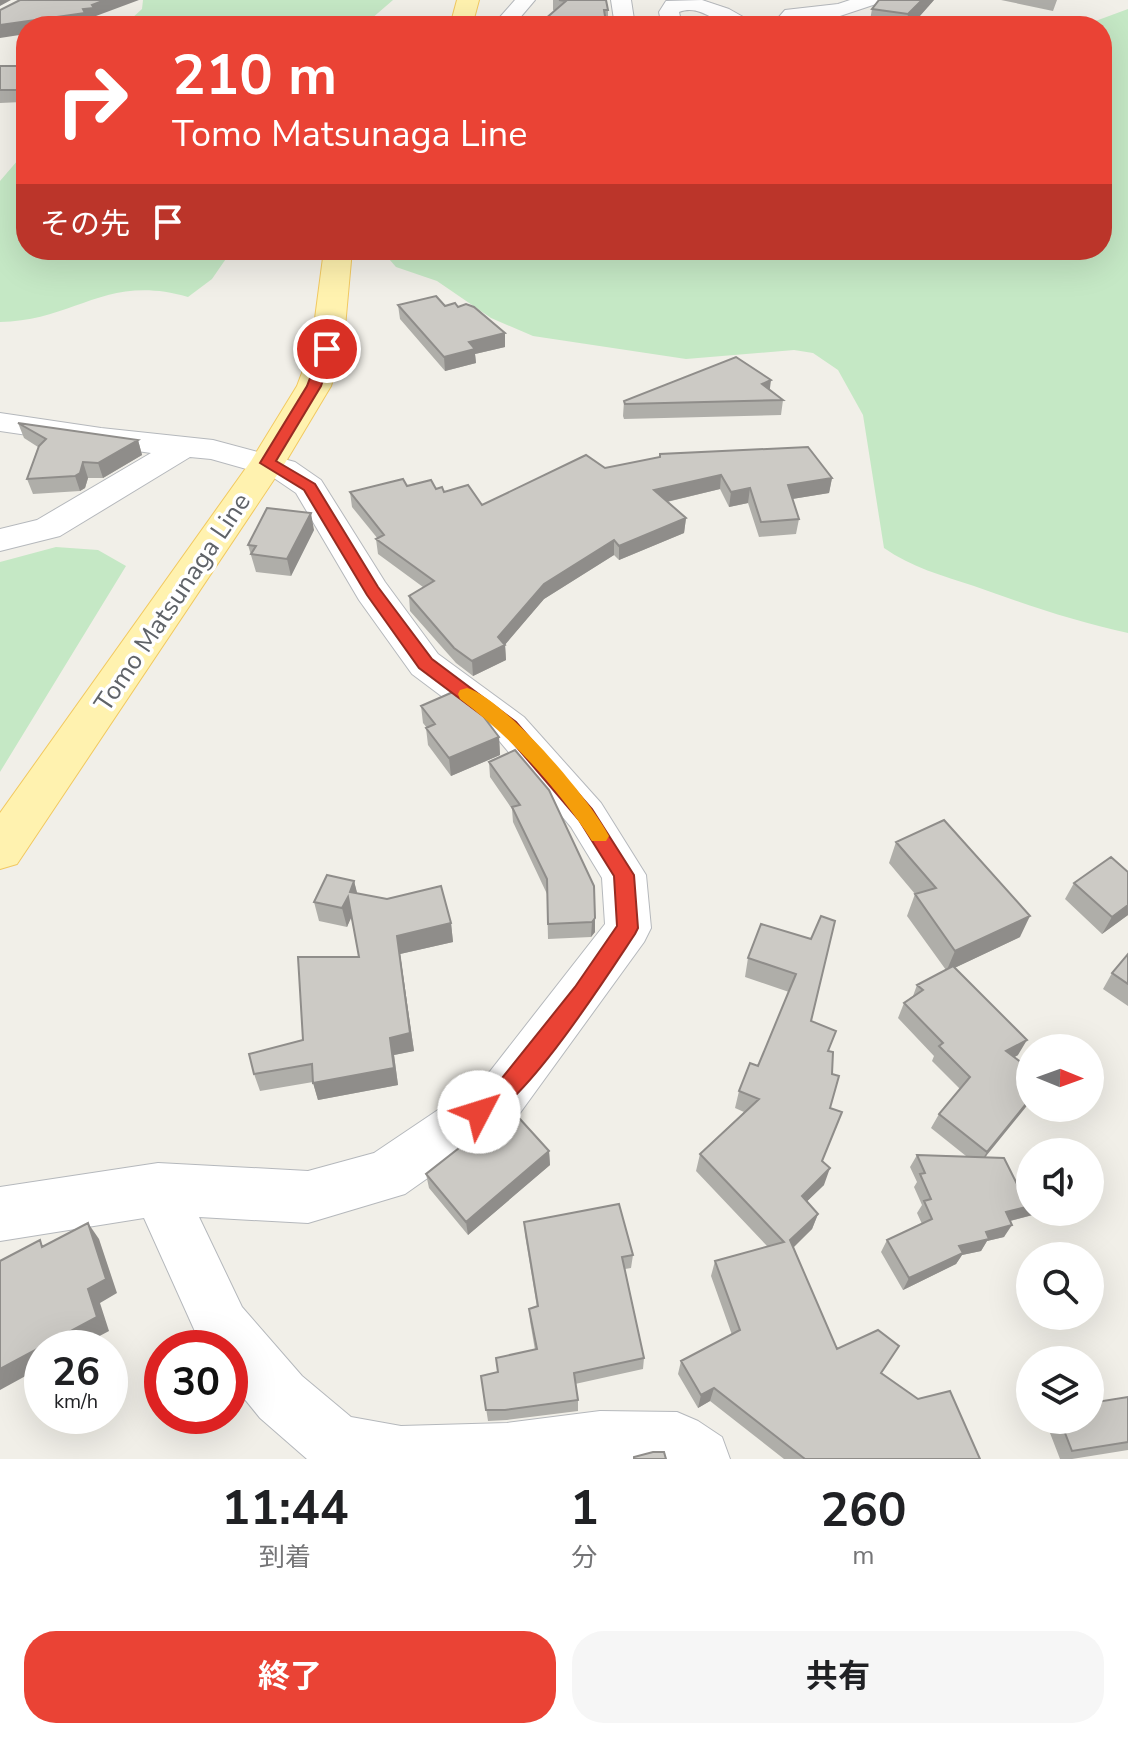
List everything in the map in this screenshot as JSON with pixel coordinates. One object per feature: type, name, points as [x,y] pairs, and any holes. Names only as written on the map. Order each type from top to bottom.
[{"type":"main road","name":"Tomo Matsunaga Line","points":[[0,850],[267,463],[314,386],[327,349],[337,260]]},
{"type":"street","points":[[511,16],[525,0]]},
{"type":"street","points":[[790,16],[840,10],[869,0]]},
{"type":"street","points":[[670,16],[673,5],[698,2],[734,16]]},
{"type":"street","points":[[0,422],[101,438],[213,450],[283,469],[309,487],[372,591],[425,664],[510,727],[586,815],[624,875],[628,928],[502,1096],[386,1176],[308,1197],[158,1189],[0,1214]]},
{"type":"street","points":[[0,540],[48,528],[184,447]]},
{"type":"street","points":[[158,1189],[222,1327],[281,1397],[337,1445],[401,1456],[507,1453],[600,1441],[688,1453]]},
{"type":"green space","points":[[143,0],[393,0],[375,16],[134,16],[142,9]]},
{"type":"green space","points":[[1128,9],[1128,633],[1089,624],[939,575],[905,561],[884,548],[863,415],[838,370],[813,353],[794,350],[686,359],[533,336],[491,318],[437,281],[396,267],[390,260],[1112,260],[1112,16],[1109,16]]},
{"type":"green space","points":[[16,162],[16,260],[225,260],[212,279],[188,297],[159,291],[112,294],[26,320],[0,322],[0,181]]},
{"type":"green space","points":[[56,547],[98,550],[126,566],[0,772],[0,562]]},
{"type":"building","points":[[20,0],[105,0],[92,5],[94,8],[83,9],[85,13],[16,16],[16,23],[0,25],[0,10]]},
{"type":"building","points":[[559,0],[606,0],[608,10],[604,10],[605,16],[549,16],[566,1]]},
{"type":"building","points":[[879,0],[922,0],[908,14],[872,9]]},
{"type":"building","points":[[0,66],[16,66],[16,90],[0,90]]},
{"type":"building","points":[[436,296],[445,306],[455,303],[458,307],[466,304],[474,307],[505,333],[469,342],[475,349],[444,357],[398,305]]},
{"type":"building","points":[[736,357],[771,380],[762,384],[783,400],[625,404],[624,401]]},
{"type":"building","points":[[18,423],[138,440],[98,463],[83,462],[80,473],[75,476],[27,479],[39,446],[46,439]]},
{"type":"building","points":[[808,447],[832,478],[788,485],[799,519],[761,522],[750,488],[731,492],[721,475],[654,490],[686,518],[619,546],[614,540],[544,584],[498,637],[505,645],[472,661],[454,648],[409,596],[434,581],[376,539],[384,535],[350,492],[403,479],[407,486],[431,480],[436,489],[442,487],[444,492],[468,485],[482,505],[586,455],[605,468],[660,457],[660,454]]},
{"type":"building","points":[[267,508],[311,513],[287,559],[251,554],[256,546],[248,545]]},
{"type":"building","points":[[453,692],[480,712],[499,737],[449,758],[426,728],[435,724],[421,706]]},
{"type":"building","points":[[515,750],[549,790],[594,886],[595,918],[592,922],[548,924],[547,879],[512,807],[520,805],[489,762]]},
{"type":"building","points":[[944,820],[1030,916],[955,951],[915,894],[936,888],[896,842]]},
{"type":"building","points":[[1111,857],[1128,872],[1128,905],[1112,917],[1074,883]]},
{"type":"building","points":[[327,875],[354,881],[350,892],[387,899],[441,886],[451,923],[397,936],[410,1033],[390,1038],[394,1068],[313,1083],[312,1064],[254,1074],[249,1054],[303,1040],[298,957],[359,957],[348,897],[342,908],[314,902]]},
{"type":"building","points":[[821,916],[835,921],[811,1021],[836,1031],[828,1051],[833,1052],[832,1074],[839,1076],[830,1108],[842,1112],[822,1161],[830,1168],[802,1196],[818,1214],[790,1240],[837,1349],[878,1330],[899,1346],[881,1373],[918,1399],[950,1391],[980,1459],[805,1459],[714,1388],[701,1395],[681,1361],[740,1330],[715,1261],[784,1242],[700,1154],[759,1099],[739,1091],[750,1063],[758,1066],[796,974],[748,958],[761,924],[811,939]]},
{"type":"building","points":[[1128,954],[1128,984],[1112,973]]},
{"type":"building","points":[[953,966],[1021,1034],[1016,1034],[1016,1046],[1006,1051],[1016,1058],[1016,1116],[987,1152],[939,1114],[970,1077],[939,1046],[943,1043],[904,1003],[923,990],[917,985]]},
{"type":"building","points":[[510,1108],[549,1151],[466,1222],[426,1174]]},
{"type":"building","points":[[917,1155],[1004,1158],[1016,1182],[1016,1210],[1006,1212],[1012,1225],[986,1232],[989,1239],[959,1246],[963,1253],[909,1278],[887,1240],[932,1219],[924,1201],[931,1199],[920,1174],[925,1173]]},
{"type":"building","points":[[619,1204],[633,1255],[622,1257],[644,1358],[574,1373],[578,1400],[486,1410],[481,1376],[498,1372],[496,1358],[537,1349],[529,1309],[538,1306],[524,1222]]},
{"type":"building","points":[[88,1223],[106,1279],[88,1289],[97,1317],[73,1330],[24,1330],[24,1356],[0,1369],[0,1261],[40,1240],[42,1247]]},
{"type":"building","points":[[1128,1397],[1128,1442],[1072,1451],[1065,1434],[1104,1434],[1104,1401]]},
{"type":"building","points":[[664,1452],[666,1459],[634,1459],[634,1457]]},
{"type":"slow traffic","points":[[467,694],[510,727],[586,815],[599,836]]},
{"type":"route","points":[[327,349],[314,386],[267,463],[283,469],[309,487],[372,591],[425,664],[510,727],[586,815],[624,875],[628,928],[502,1096],[479,1112]]}]
